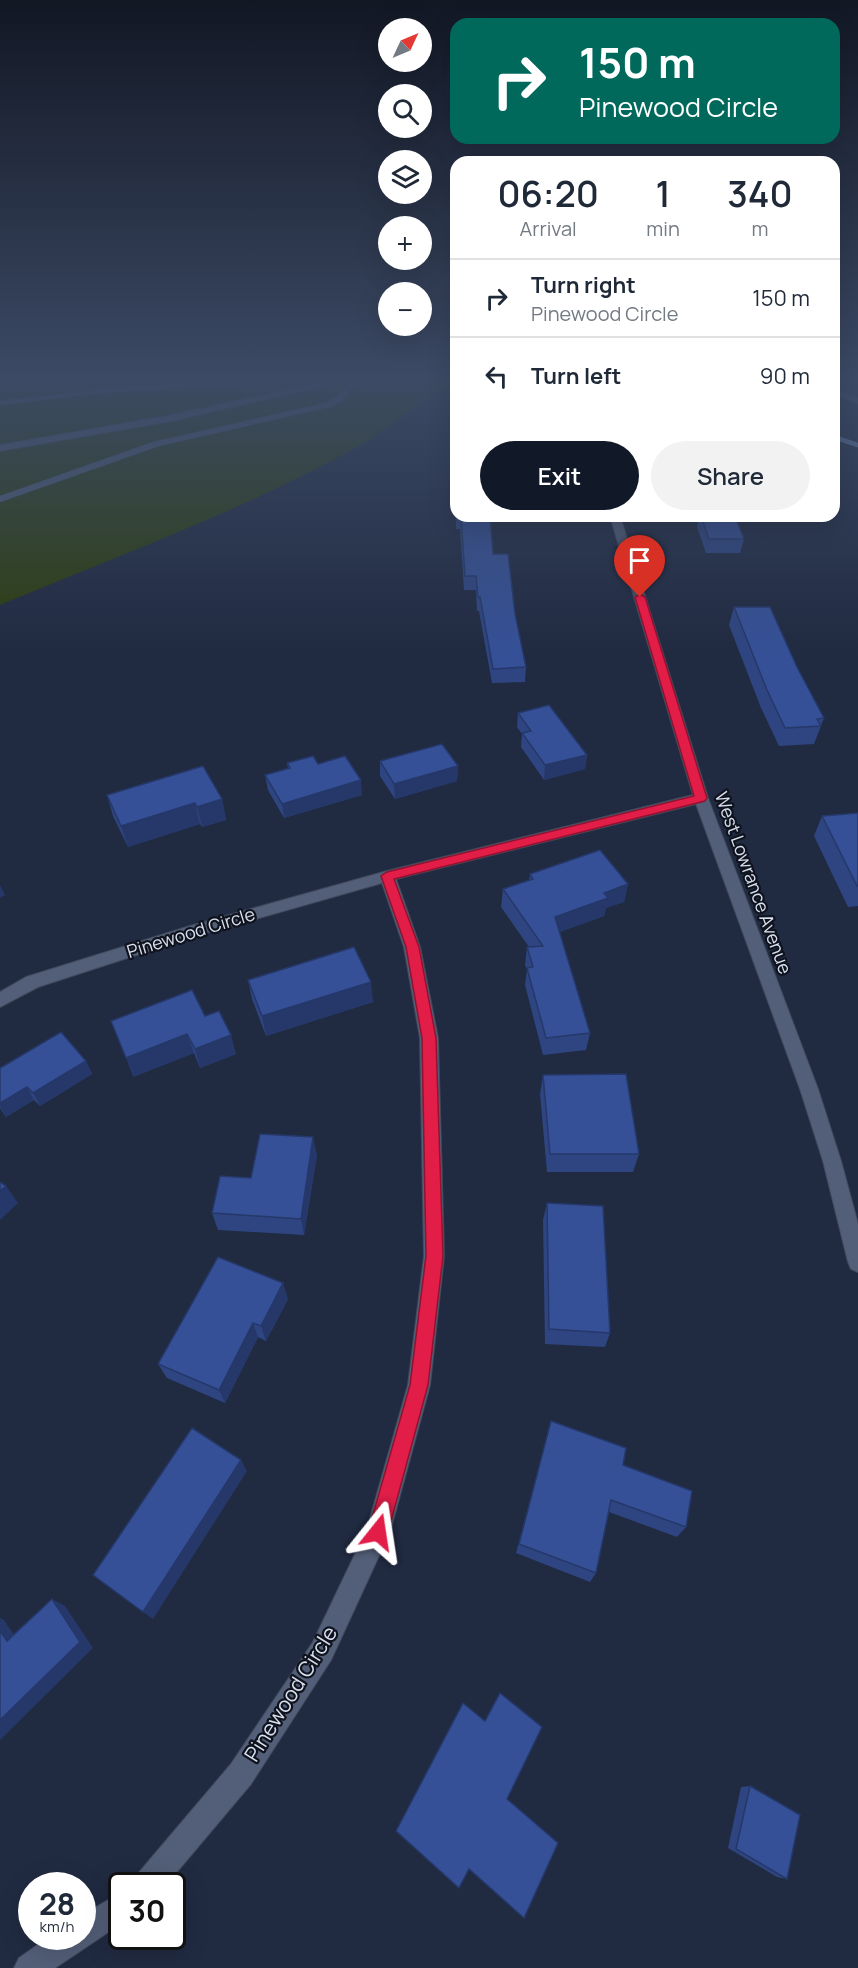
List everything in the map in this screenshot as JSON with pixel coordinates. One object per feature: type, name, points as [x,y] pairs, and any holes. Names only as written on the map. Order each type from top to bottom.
[{"type":"street","name":"West Lowrance Avenue","points":[[617,522],[701,798],[808,1089],[832,1161],[858,1262]]},
{"type":"street","name":"Pinewood Circle","points":[[0,1000],[32,982],[190,932],[387,876],[701,798]]},
{"type":"street","name":"Pinewood Circle","points":[[158,1872],[241,1774],[322,1651],[378,1532],[419,1385],[434,1256],[429,1038],[412,947],[387,876]]},
{"type":"street","points":[[29,1968],[55,1950]]},
{"type":"lane","points":[[0,500],[43,487],[83,470]]},
{"type":"green space","points":[[0,470],[314,470],[181,531],[0,605]]},
{"type":"building","points":[[461,522],[490,522],[493,554],[508,554],[515,614],[526,667],[493,669],[480,597],[478,597],[476,576],[465,576]]},
{"type":"building","points":[[703,522],[737,522],[744,539],[709,539]]},
{"type":"building","points":[[734,607],[770,607],[797,667],[824,718],[817,719],[821,726],[785,728],[767,690]]},
{"type":"building","points":[[549,705],[587,755],[545,765],[522,733],[531,731],[518,713]]},
{"type":"building","points":[[442,744],[458,766],[394,784],[380,761]]},
{"type":"building","points":[[313,756],[318,764],[345,756],[361,780],[282,804],[265,775],[290,768],[287,763]]},
{"type":"building","points":[[203,766],[222,799],[197,807],[195,803],[121,826],[107,795]]},
{"type":"building","points":[[858,813],[858,886],[857,886],[822,816]]},
{"type":"building","points":[[600,850],[628,884],[604,893],[608,898],[555,917],[590,1033],[546,1038],[527,968],[533,967],[527,947],[543,946],[503,889],[533,879],[530,874]]},
{"type":"building","points":[[354,947],[371,982],[262,1016],[248,980]]},
{"type":"building","points":[[192,990],[205,1016],[219,1011],[231,1035],[195,1049],[187,1034],[126,1058],[111,1021]]},
{"type":"building","points":[[61,1032],[86,1061],[33,1093],[27,1087],[0,1103],[0,1068]]},
{"type":"building","points":[[626,1074],[639,1154],[550,1154],[543,1075]]},
{"type":"building","points":[[260,1134],[313,1137],[301,1219],[212,1213],[220,1176],[251,1178]]},
{"type":"building","points":[[0,1182],[6,1186],[0,1191]]},
{"type":"building","points":[[547,1203],[603,1206],[610,1333],[549,1329]]},
{"type":"building","points":[[218,1257],[283,1283],[261,1326],[253,1323],[219,1390],[158,1364]]},
{"type":"building","points":[[551,1421],[626,1448],[623,1465],[692,1491],[686,1527],[611,1500],[596,1573],[519,1544]]},
{"type":"building","points":[[192,1428],[241,1460],[143,1612],[93,1575]]},
{"type":"building","points":[[52,1599],[80,1642],[0,1720],[0,1631],[7,1641]]},
{"type":"building","points":[[500,1693],[542,1727],[507,1799],[558,1843],[524,1918],[469,1869],[459,1888],[396,1831],[463,1703],[485,1721]]},
{"type":"building","points":[[750,1786],[800,1815],[787,1879],[736,1849]]},
{"type":"route","points":[[378,1532],[419,1385],[434,1256],[429,1038],[412,947],[401,910],[387,876],[701,798],[640,597]]}]
